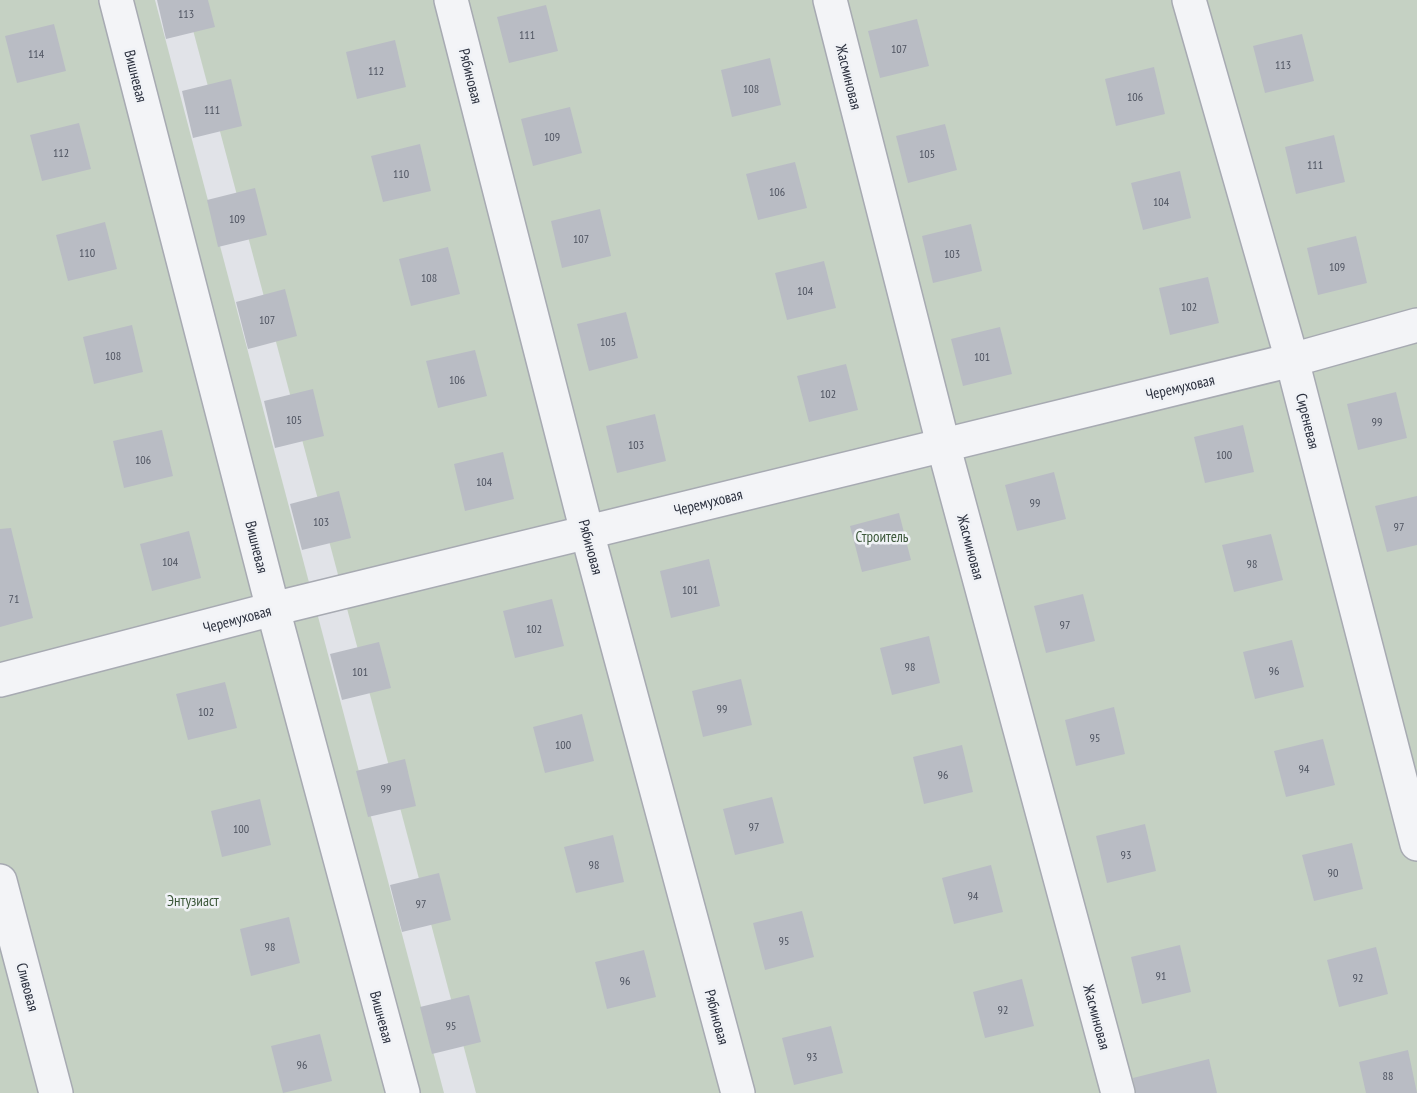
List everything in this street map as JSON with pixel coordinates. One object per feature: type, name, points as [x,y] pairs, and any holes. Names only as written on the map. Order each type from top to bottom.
[{"type":"street","name":"Вишневая","points":[[117,0],[273,609],[403,1093]]},
{"type":"street","name":"Рябиновая","points":[[451,0],[587,532],[738,1093]]},
{"type":"street","name":"Жасминовая","points":[[830,0],[943,444],[1118,1093]]},
{"type":"street","name":"Сиреневая","points":[[1189,0],[1292,360],[1417,844]]},
{"type":"street","name":"Черемуховая","points":[[0,680],[273,609],[1292,360],[1417,325]]},
{"type":"street","name":"Сливовая","points":[[0,881],[56,1093]]},
{"type":"green space","name":"Энтузиаст","points":[[0,0],[155,0],[444,1093],[0,1093]]},
{"type":"green space","name":"Строитель","points":[[185,0],[1417,0],[1417,1093],[476,1093]]},
{"type":"building","points":[[157,0],[208,0],[215,27],[166,39]]},
{"type":"building","points":[[546,5],[558,51],[509,63],[497,17]]},
{"type":"building","points":[[917,19],[929,66],[880,78],[868,31]]},
{"type":"building","points":[[54,24],[66,71],[17,83],[5,36]]},
{"type":"building","points":[[1302,34],[1314,81],[1265,93],[1253,46]]},
{"type":"building","points":[[395,40],[406,87],[357,99],[346,52]]},
{"type":"building","points":[[770,58],[781,105],[732,117],[721,70]]},
{"type":"building","points":[[1154,67],[1165,114],[1116,126],[1105,79]]},
{"type":"building","points":[[231,79],[242,126],[193,138],[182,91]]},
{"type":"building","points":[[570,107],[582,153],[533,166],[521,119]]},
{"type":"building","points":[[79,123],[91,169],[42,181],[30,135]]},
{"type":"building","points":[[945,124],[957,170],[908,183],[896,136]]},
{"type":"building","points":[[1334,135],[1345,182],[1296,194],[1285,147]]},
{"type":"building","points":[[420,144],[431,191],[383,202],[371,156]]},
{"type":"building","points":[[795,162],[807,208],[758,220],[746,174]]},
{"type":"building","points":[[1180,171],[1191,218],[1143,230],[1131,183]]},
{"type":"building","points":[[255,188],[267,235],[218,247],[207,200]]},
{"type":"building","points":[[600,209],[611,256],[562,268],[551,221]]},
{"type":"building","points":[[105,222],[117,269],[68,281],[56,235]]},
{"type":"building","points":[[971,224],[982,271],[933,283],[922,236]]},
{"type":"building","points":[[1356,236],[1367,283],[1318,295],[1307,248]]},
{"type":"building","points":[[448,247],[460,294],[411,306],[399,259]]},
{"type":"building","points":[[824,261],[836,308],[787,320],[775,273]]},
{"type":"building","points":[[1208,277],[1219,323],[1170,335],[1159,288]]},
{"type":"building","points":[[285,289],[297,336],[248,349],[236,302]]},
{"type":"building","points":[[626,312],[638,358],[589,371],[577,324]]},
{"type":"building","points":[[132,325],[143,372],[94,384],[83,337]]},
{"type":"building","points":[[1000,327],[1012,374],[963,386],[951,339]]},
{"type":"building","points":[[475,350],[487,396],[438,408],[426,361]]},
{"type":"building","points":[[846,364],[858,410],[809,422],[797,376]]},
{"type":"building","points":[[313,389],[324,436],[275,448],[264,401]]},
{"type":"building","points":[[1396,392],[1407,438],[1358,450],[1347,404]]},
{"type":"building","points":[[655,414],[666,461],[617,473],[606,426]]},
{"type":"building","points":[[1243,425],[1254,472],[1205,483],[1194,437]]},
{"type":"building","points":[[162,430],[173,476],[124,488],[113,441]]},
{"type":"building","points":[[503,452],[514,499],[465,511],[454,464]]},
{"type":"building","points":[[1054,472],[1066,519],[1017,531],[1005,485]]},
{"type":"building","points":[[339,491],[351,538],[302,550],[290,504]]},
{"type":"building","points":[[1417,496],[1417,545],[1387,552],[1375,506]]},
{"type":"building","points":[[899,513],[911,560],[862,572],[850,526]]},
{"type":"building","points":[[11,528],[33,618],[0,627],[0,529]]},
{"type":"building","points":[[189,531],[201,578],[152,591],[140,544]]},
{"type":"building","points":[[1271,534],[1283,580],[1234,592],[1222,545]]},
{"type":"building","points":[[709,559],[720,606],[671,618],[660,571]]},
{"type":"building","points":[[1083,594],[1095,641],[1046,653],[1034,606]]},
{"type":"building","points":[[552,599],[564,646],[515,658],[503,611]]},
{"type":"building","points":[[929,636],[940,683],[892,695],[880,648]]},
{"type":"building","points":[[1292,640],[1304,687],[1255,699],[1243,652]]},
{"type":"building","points":[[379,642],[391,688],[342,700],[330,654]]},
{"type":"building","points":[[741,679],[752,725],[703,737],[692,691]]},
{"type":"building","points":[[225,682],[237,728],[188,740],[176,694]]},
{"type":"building","points":[[1114,707],[1125,754],[1076,766],[1065,720]]},
{"type":"building","points":[[582,714],[594,761],[545,773],[533,727]]},
{"type":"building","points":[[1323,739],[1335,785],[1286,797],[1274,751]]},
{"type":"building","points":[[962,745],[973,792],[924,804],[913,757]]},
{"type":"building","points":[[405,759],[416,806],[368,817],[356,771]]},
{"type":"building","points":[[772,797],[784,843],[735,855],[723,809]]},
{"type":"building","points":[[260,799],[271,845],[222,857],[211,811]]},
{"type":"building","points":[[1145,824],[1156,871],[1107,883],[1096,836]]},
{"type":"building","points":[[613,835],[624,882],[576,893],[564,847]]},
{"type":"building","points":[[1352,843],[1363,889],[1314,901],[1302,855]]},
{"type":"building","points":[[991,865],[1003,912],[954,924],[942,878]]},
{"type":"building","points":[[439,873],[451,920],[402,932],[390,885]]},
{"type":"building","points":[[802,911],[814,957],[765,970],[753,923]]},
{"type":"building","points":[[289,917],[300,963],[251,976],[240,929]]},
{"type":"building","points":[[1180,945],[1191,992],[1142,1004],[1131,957]]},
{"type":"building","points":[[1376,947],[1388,994],[1339,1007],[1327,960]]},
{"type":"building","points":[[644,950],[656,997],[607,1009],[595,962]]},
{"type":"building","points":[[1022,979],[1034,1026],[985,1038],[973,992]]},
{"type":"building","points":[[469,995],[481,1042],[432,1054],[420,1007]]},
{"type":"building","points":[[831,1026],[843,1073],[794,1085],[782,1038]]},
{"type":"building","points":[[320,1034],[332,1081],[283,1093],[271,1046]]},
{"type":"building","points":[[1408,1050],[1417,1093],[1366,1093],[1359,1062]]},
{"type":"building","points":[[1209,1059],[1217,1093],[1136,1093],[1133,1078]]}]
